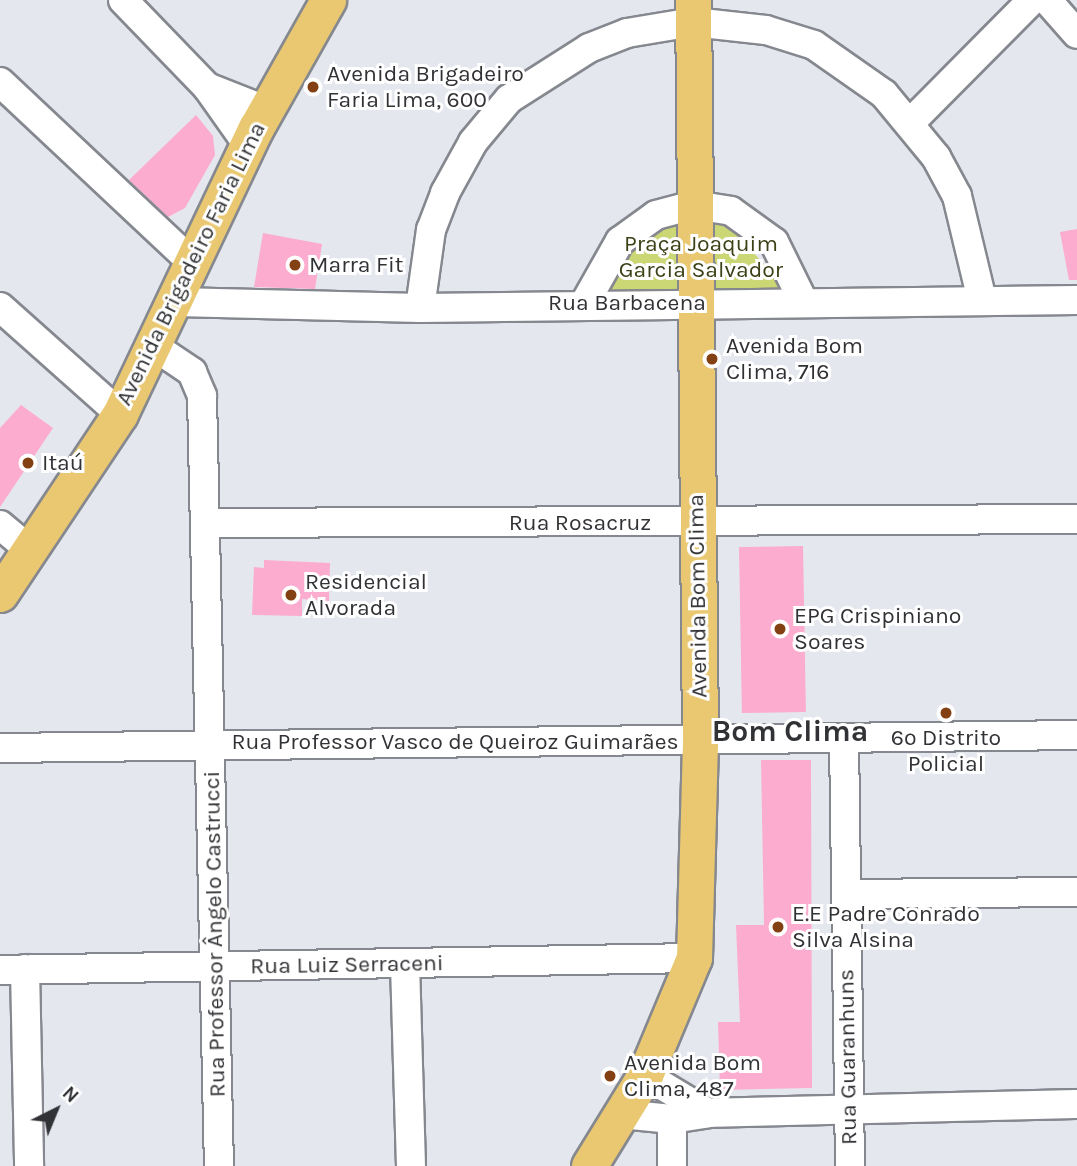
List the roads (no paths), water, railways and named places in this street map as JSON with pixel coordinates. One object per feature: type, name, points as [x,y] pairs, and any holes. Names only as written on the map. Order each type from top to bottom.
[{"type":"main road","name":"Avenida Brigadeiro Faria Lima","points":[[0,594],[120,414],[177,302],[265,110],[328,0]]},
{"type":"main road","name":"Avenida Bom Clima","points":[[589,1166],[645,1074],[694,958],[700,740],[692,302],[693,11]]},
{"type":"street","points":[[911,122],[1032,0]]},
{"type":"street","points":[[1046,0],[1077,34]]},
{"type":"street","points":[[128,2],[207,88],[248,145]]},
{"type":"street","points":[[420,308],[431,230],[445,193],[473,142],[509,99],[589,48],[693,11],[814,46],[860,75],[911,122],[957,196],[982,300]]},
{"type":"street","points":[[0,82],[193,263]]},
{"type":"street","points":[[207,88],[265,110]]},
{"type":"street","points":[[586,301],[620,241],[656,215],[694,205],[731,211],[774,242],[803,301]]},
{"type":"street","points":[[155,228],[211,225]]},
{"type":"street","name":"Rua Barbacena","points":[[177,302],[420,308],[586,301],[1077,300]]},
{"type":"street","points":[[0,307],[120,414]]},
{"type":"street","name":"Rua Professor Ângelo Castrucci","points":[[155,347],[186,365],[199,382],[208,523],[219,1166]]},
{"type":"street","name":"Rua Rosacruz","points":[[208,523],[697,524],[1077,519]]},
{"type":"street","points":[[0,524],[30,550]]},
{"type":"street","name":"Rua Professor Vasco de Queiroz Guimarães","points":[[0,748],[1077,735]]},
{"type":"street","name":"Rua Guaranhuns","points":[[844,738],[850,1166]]},
{"type":"street","points":[[847,894],[1077,892]]},
{"type":"street","name":"Rua Luiz Serraceni","points":[[12,969],[694,958]]},
{"type":"street","points":[[405,964],[411,1166]]},
{"type":"street","points":[[12,969],[29,1166]]},
{"type":"street","points":[[645,1074],[708,1112]]},
{"type":"street","points":[[621,1114],[672,1119],[708,1112],[1077,1104]]},
{"type":"street","points":[[672,1119],[672,1166]]},
{"type":"place","name":"Avenida Brigadeiro Faria Lima, 600","points":[[313,87]]},
{"type":"place","name":"Marra Fit","points":[[295,265]]},
{"type":"place","name":"Avenida Bom Clima, 716","points":[[712,359]]},
{"type":"place","name":"Itaú","points":[[28,463]]},
{"type":"place","name":"Residencial Alvorada","points":[[291,595]]},
{"type":"place","name":"EPG Crispiniano Soares","points":[[780,629]]},
{"type":"place","name":"6º Distrito Policial","points":[[946,713]]},
{"type":"place","name":"E.E Padre Conrado Silva Alsina","points":[[778,927]]},
{"type":"place","name":"Avenida Bom Clima, 487","points":[[610,1076]]},
{"type":"district","name":"Bom Clima","points":[[790,731]]},
{"type":"park label","name":"Praça Joaquim Garcia Salvador","points":[[701,257]]}]
